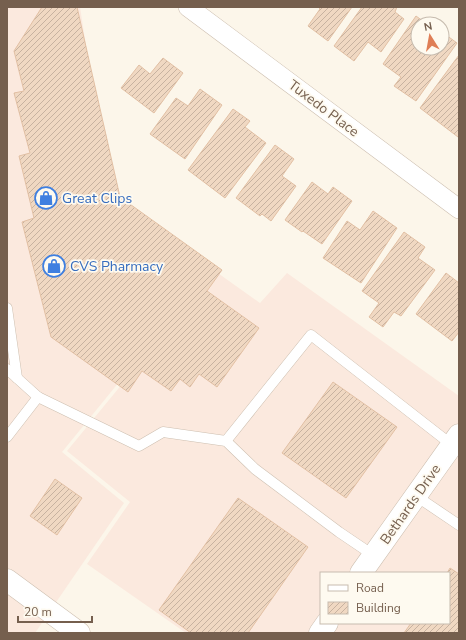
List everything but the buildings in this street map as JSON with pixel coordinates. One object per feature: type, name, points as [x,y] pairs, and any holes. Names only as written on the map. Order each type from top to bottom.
[{"type":"street","name":"Tuxedo Place","points":[[188,7],[459,209]]},
{"type":"street","name":"Bethards Drive","points":[[362,572],[457,438]]},
{"type":"street","points":[[7,580],[79,633]]},
{"type":"street","points":[[320,633],[326,624]]},
{"type":"lane","points":[[7,308],[17,378]]},
{"type":"lane","points":[[226,441],[312,335],[457,438]]},
{"type":"lane","points":[[7,369],[38,397],[139,446],[163,432],[226,441],[255,469],[339,532],[373,555]]},
{"type":"lane","points":[[7,438],[38,397]]},
{"type":"lane","points":[[416,496],[459,525]]},
{"type":"shaded area","points":[[7,7],[80,7],[109,195],[212,268],[62,452],[124,503],[35,633],[7,633]]},
{"type":"shaded area","points":[[215,271],[260,303],[287,273],[459,396],[459,633],[186,633],[87,564],[130,502],[67,451]]},
{"type":"place","name":"Great Clips","points":[[46,198]]},
{"type":"place","name":"CVS Pharmacy","points":[[54,266]]}]
